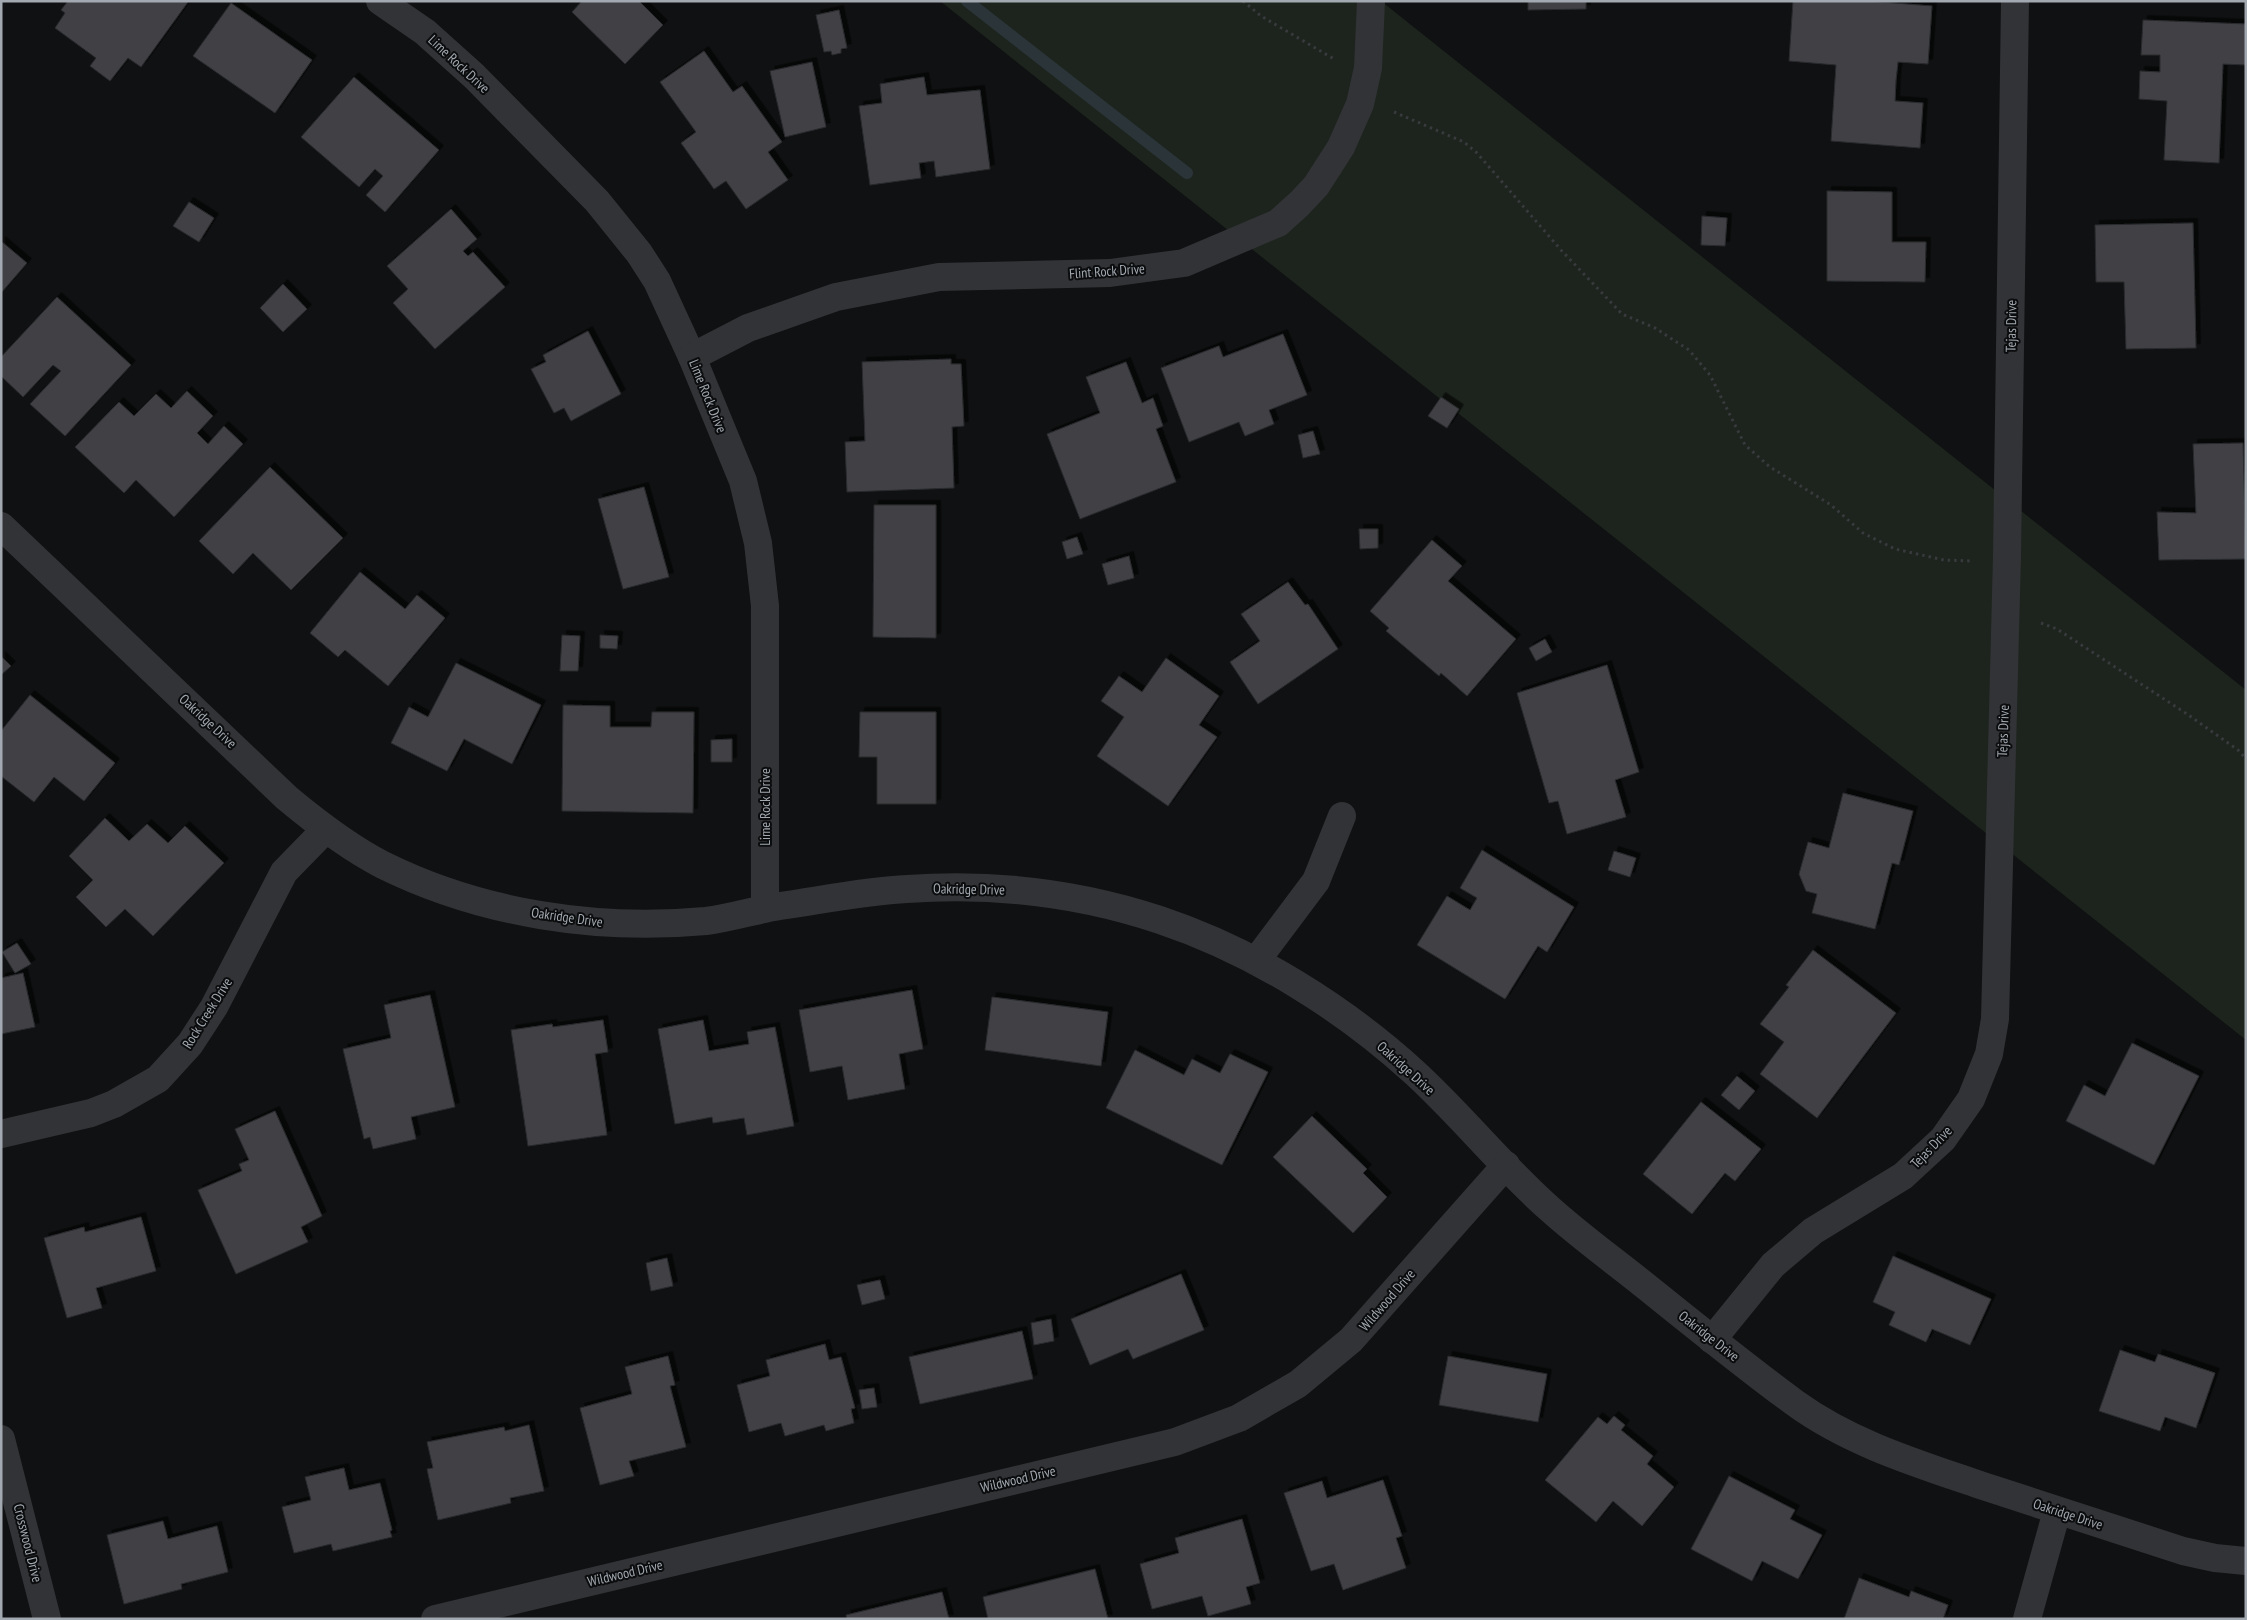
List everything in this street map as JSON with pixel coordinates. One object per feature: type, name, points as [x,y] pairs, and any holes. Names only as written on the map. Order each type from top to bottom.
[{"type":"street","name":"Lime Rock Drive","points":[[380,1],[425,32],[474,76],[597,201],[639,253],[657,282],[692,357],[743,481],[758,542],[765,606],[765,908]]},
{"type":"street","name":"Flint Rock Drive","points":[[692,357],[748,328],[836,297],[938,277],[1110,273],[1184,263],[1278,223],[1316,186],[1341,147],[1360,104],[1368,68],[1371,1]]},
{"type":"street","name":"Tejas Drive","points":[[1712,1340],[1773,1265],[1813,1231],[1903,1176],[1943,1139],[1971,1099],[1989,1054],[1995,1018],[2007,556],[2015,1]]},
{"type":"street","name":"Oakridge Drive","points":[[1,526],[287,798],[325,830],[379,863],[438,890],[508,908],[592,923],[652,924],[712,920],[765,908],[904,889],[971,887],[1036,891],[1101,902],[1166,922],[1256,961],[1314,996],[1366,1032],[1416,1074],[1551,1210],[1712,1340],[1799,1406],[1854,1439],[1911,1462],[2184,1551],[2215,1558],[2246,1561]]},
{"type":"street","points":[[1256,961],[1316,881],[1342,816]]},
{"type":"street","name":"Rock Creek Drive","points":[[1,1134],[90,1113],[114,1104],[158,1079],[190,1044],[214,1007],[284,872],[325,830]]},
{"type":"street","name":"Wildwood Drive","points":[[435,1619],[1175,1442],[1239,1418],[1298,1384],[1351,1340],[1506,1165]]},
{"type":"street","name":"Crosswood Drive","points":[[1,1439],[47,1619]]},
{"type":"street","points":[[2026,1619],[2058,1511]]},
{"type":"path","points":[[1243,1],[1261,16],[1335,60]]},
{"type":"path","points":[[1389,110],[1464,142],[1476,153],[1561,250],[1622,314],[1655,328],[1689,350],[1710,375],[1745,445],[1770,466],[1831,505],[1864,533],[1895,549],[1944,560],[1978,561]]},
{"type":"path","points":[[2040,622],[2057,629],[2187,714],[2238,750],[2246,759]]},
{"type":"shaded area","points":[[940,1],[1381,1],[2246,690],[2246,1040]]},
{"type":"building","points":[[68,1],[188,2],[141,67],[128,58],[110,81],[90,66],[96,58],[55,28],[65,13],[61,10]]},
{"type":"building","points":[[582,1],[639,1],[663,25],[625,64],[572,12]]},
{"type":"building","points":[[1528,1],[1586,1],[1586,9],[1528,10]]},
{"type":"building","points":[[1793,1],[1868,1],[1932,6],[1928,64],[1898,62],[1896,80],[1895,101],[1923,103],[1920,148],[1831,141],[1836,65],[1789,61]]},
{"type":"building","points":[[231,3],[312,60],[275,113],[193,56]]},
{"type":"building","points":[[839,10],[847,48],[841,49],[841,53],[832,55],[831,51],[824,52],[816,15]]},
{"type":"building","points":[[2143,20],[2246,24],[2246,65],[2223,64],[2219,163],[2164,160],[2167,101],[2139,99],[2140,71],[2160,72],[2160,55],[2141,55]]},
{"type":"building","points":[[704,51],[733,92],[742,86],[782,142],[768,152],[788,180],[746,209],[726,181],[714,189],[681,143],[696,132],[660,82]]},
{"type":"building","points":[[812,62],[826,127],[785,137],[770,71]]},
{"type":"building","points":[[354,77],[439,150],[385,212],[366,195],[383,176],[375,169],[359,187],[301,137]]},
{"type":"building","points":[[924,77],[927,95],[980,90],[990,169],[936,177],[934,161],[919,163],[921,178],[870,185],[859,106],[882,103],[880,84]]},
{"type":"building","points":[[1827,191],[1892,192],[1892,242],[1926,242],[1925,282],[1827,281]]},
{"type":"building","points":[[189,202],[214,218],[199,242],[173,226]]},
{"type":"building","points":[[451,209],[477,239],[463,251],[468,256],[473,252],[505,287],[435,349],[393,303],[408,289],[387,266]]},
{"type":"building","points":[[1702,216],[1727,218],[1725,246],[1701,245]]},
{"type":"building","points":[[2193,223],[2196,348],[2126,349],[2124,282],[2096,282],[2095,225]]},
{"type":"building","points":[[1,241],[27,263],[1,293]]},
{"type":"building","points":[[283,284],[307,309],[283,332],[260,308]]},
{"type":"building","points":[[57,297],[131,365],[65,436],[30,404],[61,371],[53,365],[23,397],[1,376],[1,357]]},
{"type":"building","points":[[588,331],[621,394],[571,421],[564,408],[554,413],[531,369],[546,362],[543,355]]},
{"type":"building","points":[[1283,334],[1307,395],[1269,410],[1274,424],[1245,436],[1239,422],[1189,442],[1161,368],[1219,346],[1223,357]]},
{"type":"building","points":[[951,359],[951,364],[961,364],[964,426],[952,427],[954,488],[847,492],[845,442],[865,441],[862,362]]},
{"type":"building","points":[[1126,362],[1142,403],[1153,398],[1163,426],[1156,429],[1176,482],[1080,519],[1047,434],[1100,413],[1086,377]]},
{"type":"building","points":[[187,391],[213,416],[197,433],[208,444],[224,426],[243,444],[174,517],[136,480],[124,493],[75,447],[119,402],[134,416],[156,394],[171,408]]},
{"type":"building","points":[[1441,397],[1459,409],[1447,428],[1428,416]]},
{"type":"building","points":[[1313,431],[1320,454],[1303,458],[1298,435]]},
{"type":"building","points":[[2243,443],[2246,559],[2159,560],[2157,512],[2196,513],[2193,444]]},
{"type":"building","points":[[270,467],[343,538],[291,590],[253,553],[233,574],[199,541]]},
{"type":"building","points":[[644,487],[669,577],[623,589],[598,499]]},
{"type":"building","points":[[874,505],[936,505],[936,638],[873,637]]},
{"type":"building","points":[[1359,529],[1378,529],[1378,548],[1360,549]]},
{"type":"building","points":[[1077,537],[1083,554],[1067,559],[1062,542]]},
{"type":"building","points":[[1432,540],[1462,566],[1448,581],[1516,639],[1467,696],[1441,673],[1439,676],[1386,631],[1389,628],[1370,611]]},
{"type":"building","points":[[1129,556],[1134,578],[1108,585],[1102,564]]},
{"type":"building","points":[[360,572],[405,609],[417,595],[445,618],[388,686],[345,650],[338,657],[310,633]]},
{"type":"building","points":[[1288,582],[1305,605],[1308,604],[1338,649],[1258,704],[1230,662],[1260,641],[1241,614]]},
{"type":"building","points":[[562,635],[580,636],[578,671],[560,671]]},
{"type":"building","points":[[600,635],[618,636],[617,649],[600,648]]},
{"type":"building","points":[[1545,639],[1552,652],[1536,661],[1529,648]]},
{"type":"building","points":[[1,656],[11,666],[1,675]]},
{"type":"building","points":[[1166,658],[1219,696],[1199,725],[1217,737],[1168,806],[1097,756],[1124,717],[1101,701],[1119,676],[1142,692]]},
{"type":"building","points":[[456,663],[541,705],[512,764],[464,739],[447,771],[391,743],[409,707],[428,717]]},
{"type":"building","points":[[1607,665],[1639,772],[1615,780],[1626,817],[1567,834],[1558,801],[1549,803],[1517,693]]},
{"type":"building","points":[[30,695],[115,763],[84,801],[54,777],[34,802],[1,776],[1,731]]},
{"type":"building","points":[[563,705],[610,706],[610,727],[651,727],[652,712],[694,712],[693,813],[562,811]]},
{"type":"building","points":[[860,712],[936,712],[936,804],[877,804],[877,757],[859,757]]},
{"type":"building","points":[[732,739],[732,762],[711,762],[711,740]]},
{"type":"building","points":[[1843,793],[1913,811],[1899,865],[1892,863],[1875,929],[1812,913],[1817,894],[1806,891],[1799,874],[1808,842],[1829,848]]},
{"type":"building","points":[[105,818],[129,841],[147,824],[168,843],[185,826],[224,863],[153,936],[125,909],[106,927],[76,897],[93,880],[69,856]]},
{"type":"building","points":[[1482,850],[1574,907],[1547,952],[1538,946],[1505,999],[1417,945],[1447,896],[1470,910],[1477,898],[1460,888]]},
{"type":"building","points":[[1614,851],[1636,858],[1630,877],[1608,870]]},
{"type":"building","points":[[17,943],[31,964],[15,973],[2,952]]},
{"type":"building","points":[[1813,950],[1896,1013],[1817,1118],[1760,1074],[1784,1042],[1760,1024],[1789,987],[1786,985]]},
{"type":"building","points":[[23,973],[35,1027],[1,1034],[1,978]]},
{"type":"building","points":[[912,990],[923,1049],[899,1054],[905,1089],[848,1100],[842,1066],[810,1072],[799,1010]]},
{"type":"building","points":[[430,995],[455,1107],[411,1117],[416,1139],[373,1149],[370,1137],[364,1139],[343,1049],[391,1038],[384,1005]]},
{"type":"building","points":[[992,997],[1108,1012],[1101,1066],[985,1050]]},
{"type":"building","points":[[603,1020],[608,1052],[595,1054],[607,1135],[528,1146],[511,1030],[552,1024],[553,1027]]},
{"type":"building","points":[[703,1020],[709,1051],[749,1044],[747,1032],[775,1027],[794,1126],[747,1135],[744,1118],[713,1123],[712,1117],[675,1124],[658,1029]]},
{"type":"building","points":[[2132,1043],[2199,1076],[2154,1165],[2066,1121],[2084,1085],[2105,1096]]},
{"type":"building","points":[[1135,1050],[1184,1075],[1192,1059],[1220,1073],[1230,1054],[1268,1072],[1222,1165],[1106,1108]]},
{"type":"building","points":[[1737,1076],[1755,1091],[1739,1110],[1721,1095]]},
{"type":"building","points":[[1701,1102],[1761,1149],[1735,1181],[1725,1173],[1692,1214],[1643,1174]]},
{"type":"building","points":[[275,1111],[322,1216],[301,1227],[308,1242],[236,1274],[198,1190],[242,1171],[239,1164],[249,1160],[235,1129]]},
{"type":"building","points":[[1312,1116],[1367,1169],[1363,1173],[1387,1197],[1353,1233],[1273,1157]]},
{"type":"building","points":[[141,1217],[156,1271],[96,1288],[102,1308],[67,1318],[44,1238],[84,1227],[85,1232]]},
{"type":"building","points":[[1893,1256],[1991,1299],[1970,1345],[1932,1329],[1926,1342],[1889,1325],[1895,1312],[1873,1302]]},
{"type":"building","points":[[667,1258],[673,1286],[651,1291],[646,1263]]},
{"type":"building","points":[[1181,1274],[1204,1330],[1133,1359],[1128,1349],[1090,1365],[1071,1319]]},
{"type":"building","points":[[880,1280],[885,1299],[862,1305],[857,1285]]},
{"type":"building","points":[[1051,1319],[1054,1341],[1034,1345],[1031,1323]]},
{"type":"building","points":[[1022,1331],[1033,1379],[920,1404],[909,1357]]},
{"type":"building","points":[[825,1344],[829,1360],[841,1357],[855,1408],[851,1409],[854,1423],[826,1431],[824,1425],[785,1436],[781,1423],[749,1432],[737,1385],[770,1376],[766,1360]]},
{"type":"building","points":[[2120,1350],[2155,1362],[2158,1354],[2215,1373],[2196,1428],[2165,1417],[2160,1431],[2099,1411]]},
{"type":"building","points":[[668,1356],[675,1385],[670,1386],[686,1447],[629,1461],[634,1476],[600,1485],[580,1408],[632,1394],[625,1367]]},
{"type":"building","points":[[1448,1356],[1547,1374],[1538,1422],[1439,1405]]},
{"type":"building","points":[[874,1388],[877,1407],[862,1409],[859,1390]]},
{"type":"building","points":[[1614,1416],[1625,1425],[1621,1430],[1653,1456],[1647,1464],[1674,1487],[1642,1526],[1613,1501],[1596,1522],[1545,1480],[1598,1417],[1607,1424]]},
{"type":"building","points":[[529,1425],[544,1491],[510,1498],[511,1503],[438,1520],[427,1469],[433,1468],[427,1442],[504,1427],[505,1431]]},
{"type":"building","points":[[344,1468],[349,1490],[380,1483],[392,1530],[390,1531],[392,1537],[333,1551],[331,1544],[294,1553],[282,1507],[311,1500],[305,1477]]},
{"type":"building","points":[[1729,1476],[1795,1510],[1790,1519],[1822,1535],[1798,1579],[1762,1561],[1752,1581],[1691,1549]]},
{"type":"building","points":[[1383,1480],[1402,1536],[1396,1538],[1406,1568],[1343,1590],[1334,1564],[1311,1571],[1284,1493],[1322,1481],[1327,1498]]},
{"type":"building","points":[[1242,1519],[1260,1583],[1246,1587],[1251,1604],[1208,1616],[1202,1596],[1152,1609],[1140,1564],[1179,1553],[1175,1538]]},
{"type":"building","points":[[163,1521],[168,1539],[217,1526],[228,1572],[181,1584],[182,1589],[124,1604],[107,1535]]},
{"type":"building","points":[[1095,1569],[1108,1619],[988,1619],[983,1597]]},
{"type":"building","points":[[1859,1578],[1909,1597],[1911,1591],[1948,1605],[1943,1619],[1844,1619]]},
{"type":"building","points":[[942,1592],[949,1619],[847,1619],[846,1615]]},
{"type":"waterway","points":[[967,1],[1187,173]]}]
